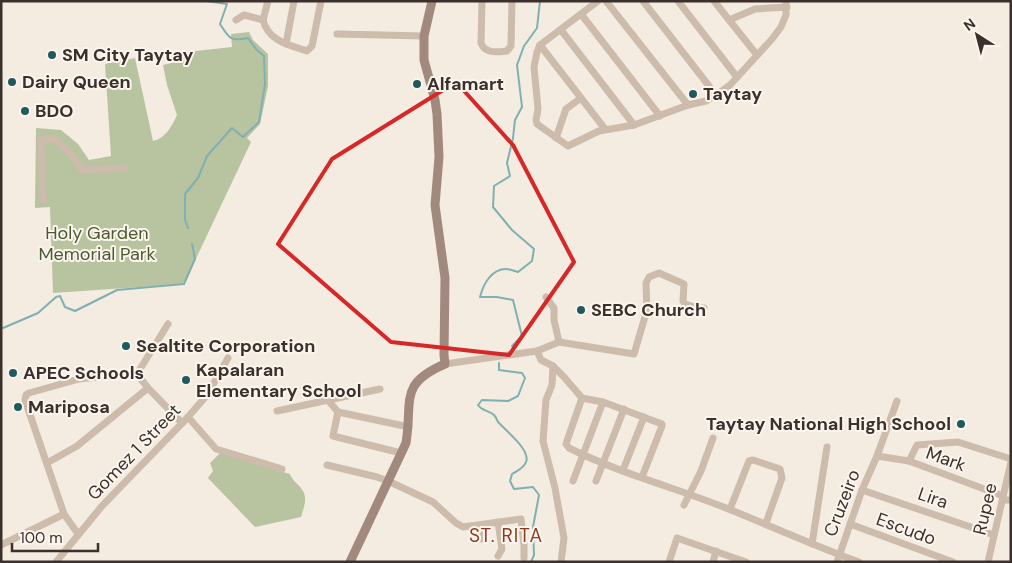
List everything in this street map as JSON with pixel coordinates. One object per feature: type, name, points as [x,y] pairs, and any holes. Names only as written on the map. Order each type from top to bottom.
[{"type":"street","points":[[263,20],[268,1]]},
{"type":"street","points":[[286,44],[294,1]]},
{"type":"street","points":[[236,20],[244,14],[263,20],[278,41],[307,50],[312,46],[321,1]]},
{"type":"street","points":[[432,1],[424,36],[424,60],[436,100],[437,114],[439,157],[435,204],[445,278],[445,364]]},
{"type":"street","points":[[482,1],[481,44],[486,50],[496,52],[507,51],[510,46],[512,1]]},
{"type":"street","points":[[598,1],[540,45],[534,67],[538,109],[537,124],[570,146],[593,133],[634,125],[688,105],[706,101],[716,95],[737,77],[772,39],[781,27],[786,15],[786,4],[755,9],[729,20]]},
{"type":"street","points":[[606,1],[688,105]]},
{"type":"street","points":[[643,1],[716,95]]},
{"type":"street","points":[[678,1],[737,77]]},
{"type":"street","points":[[714,1],[757,55]]},
{"type":"street","points":[[581,14],[660,116]]},
{"type":"street","points":[[561,30],[634,125]]},
{"type":"street","points":[[336,34],[424,36]]},
{"type":"street","points":[[540,45],[606,129]]},
{"type":"street","points":[[556,138],[566,109],[581,98]]},
{"type":"street","points":[[43,200],[41,139],[55,139],[70,153],[82,170],[124,168]]},
{"type":"street","points":[[350,562],[406,443],[409,427],[408,402],[410,392],[418,380],[445,364],[537,351],[559,342],[634,354],[648,310],[646,283],[649,277],[659,273],[684,284],[685,304],[704,308]]},
{"type":"street","points":[[546,297],[554,308],[554,320],[559,342]]},
{"type":"street","points":[[137,374],[168,324]]},
{"type":"street","points":[[537,351],[541,360],[553,366],[582,398],[603,402],[662,424],[642,477]]},
{"type":"street","name":"Gomez 1 Street","points":[[56,562],[102,506],[188,418],[207,395],[228,358]]},
{"type":"street","points":[[553,366],[552,385],[546,400],[543,441],[555,488],[564,538],[561,562]]},
{"type":"street","points":[[137,374],[182,424]]},
{"type":"street","points":[[78,534],[64,514],[25,400],[26,395],[29,392],[79,379],[137,374]]},
{"type":"street","points":[[47,463],[77,446],[148,388]]},
{"type":"street","points":[[277,411],[380,389]]},
{"type":"street","points":[[582,398],[566,444],[569,448],[766,524],[838,558],[859,562]]},
{"type":"street","points":[[327,399],[338,412],[409,427]]},
{"type":"street","name":"Cruzeiro","points":[[838,558],[897,401]]},
{"type":"street","points":[[573,481],[603,402]]},
{"type":"street","points":[[596,481],[624,409]]},
{"type":"street","points":[[338,412],[333,436],[401,453]]},
{"type":"street","points":[[188,418],[216,449],[282,469]]},
{"type":"street","points":[[623,470],[644,418]]},
{"type":"street","points":[[684,505],[701,471],[713,438]]},
{"type":"street","points":[[909,461],[918,444],[958,442],[1011,461]]},
{"type":"street","points":[[815,546],[827,446]]},
{"type":"street","name":"Mark","points":[[877,456],[909,461],[1006,499]]},
{"type":"street","points":[[730,510],[750,461],[753,460],[780,469],[782,478],[766,524]]},
{"type":"street","name":"Rupee","points":[[988,562],[994,535],[1006,499],[1011,461]]},
{"type":"street","points":[[327,465],[388,481],[433,502],[456,523],[464,526],[521,519],[524,558]]},
{"type":"street","name":"Lira","points":[[862,490],[994,535]]},
{"type":"street","points":[[1,545],[64,514]]},
{"type":"street","points":[[498,522],[502,549],[498,556]]},
{"type":"street","points":[[479,524],[481,540]]},
{"type":"street","name":"Escudo","points":[[850,524],[952,562]]},
{"type":"street","points":[[668,562],[677,538],[746,562]]},
{"type":"street","points":[[713,562],[716,552]]},
{"type":"highlighted area","points":[[456,82],[513,145],[574,262],[509,355],[391,342],[278,244],[332,159]]},
{"type":"green space","name":"Holy Garden Memorial Park","points":[[249,32],[253,40],[268,54],[268,86],[260,124],[247,138],[251,142],[184,284],[53,293],[50,207],[35,208],[36,128],[61,130],[78,144],[89,160],[111,156],[105,64],[135,58],[153,141],[158,139],[168,131],[177,115],[167,85],[163,65],[176,62],[178,53],[232,47],[231,34]]},
{"type":"green space","points":[[220,453],[290,474],[303,490],[305,502],[301,517],[255,527],[208,478],[213,471],[210,463]]},
{"type":"waterway","points":[[188,228],[185,220],[185,194],[198,178],[207,156],[232,128],[243,137],[259,122],[265,84],[264,56],[248,38],[234,39],[226,33],[220,24],[227,4],[206,1]]},
{"type":"waterway","points":[[512,346],[522,336],[513,300],[497,297],[480,297],[488,278],[496,272],[506,269],[518,272],[532,261],[534,249],[512,230],[493,207],[494,186],[510,176],[507,163],[515,120],[522,107],[517,65],[524,46],[537,28],[540,1]]},
{"type":"waterway","points":[[3,328],[38,313],[56,297],[60,296],[65,307],[75,311],[117,290],[184,284],[195,259],[192,244]]},
{"type":"waterway","points":[[499,363],[499,370],[522,373],[525,378],[518,396],[508,401],[482,400],[478,405],[494,415],[498,422],[521,446],[527,457],[525,464],[512,474],[510,481],[514,489],[533,487],[539,495],[533,527],[534,555],[531,562]]},
{"type":"place","name":"SM City Taytay","points":[[52,55]]},
{"type":"place","name":"Dairy Queen","points":[[12,82]]},
{"type":"place","name":"Alfamart","points":[[417,84]]},
{"type":"place","name":"Taytay","points":[[693,94]]},
{"type":"place","name":"BDO","points":[[25,111]]},
{"type":"place","name":"SEBC Church","points":[[581,310]]},
{"type":"place","name":"Sealtite Corporation","points":[[126,346]]},
{"type":"place","name":"APEC Schools","points":[[13,373]]},
{"type":"place","name":"Kapalaran Elementary School","points":[[186,380]]},
{"type":"place","name":"Mariposa","points":[[18,407]]},
{"type":"place","name":"Taytay National High School","points":[[961,424]]},
{"type":"district","name":"ST. RITA","points":[[506,535]]}]
